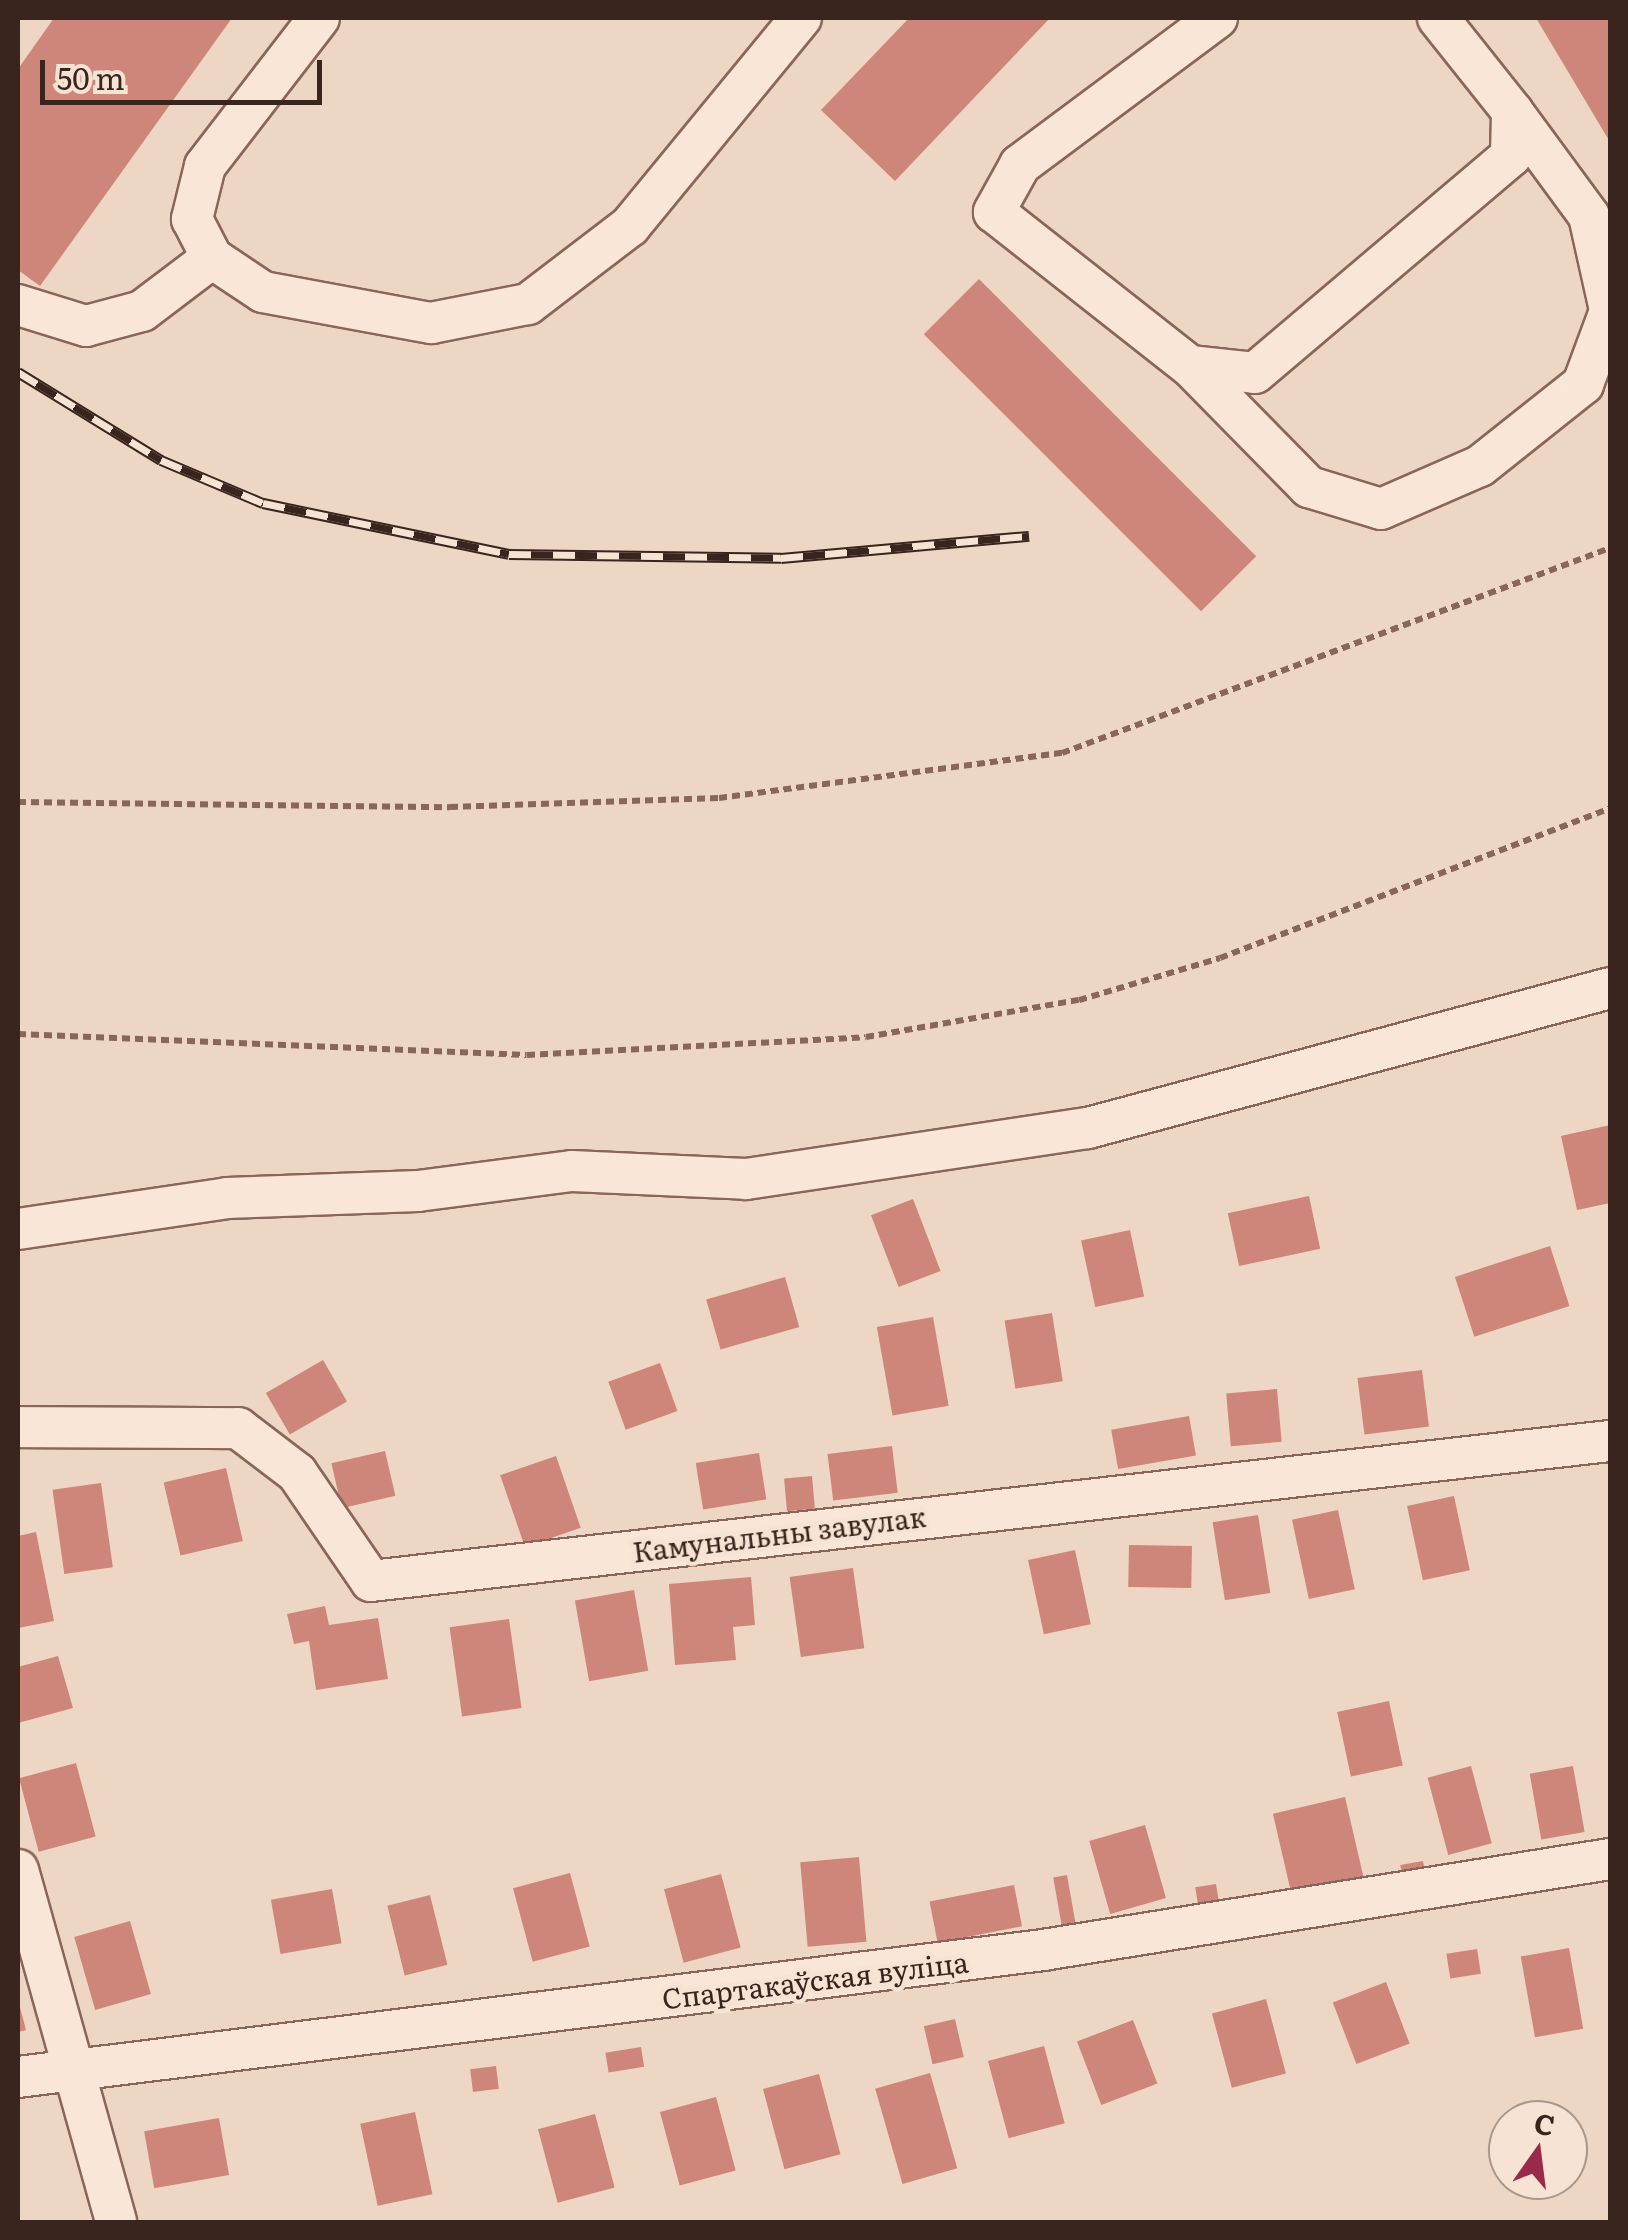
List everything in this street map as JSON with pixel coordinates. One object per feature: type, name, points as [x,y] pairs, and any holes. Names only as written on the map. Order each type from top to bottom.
[{"type":"street","points":[[319,18],[205,166],[192,219],[212,258],[263,292],[431,323],[528,304],[630,226],[801,18]]},
{"type":"street","points":[[1217,18],[1020,165],[994,212],[1190,366],[1308,487],[1382,509],[1480,466],[1583,384],[1610,310],[1589,216],[1438,18]]},
{"type":"street","points":[[1190,366],[1254,373],[1511,156],[1512,111]]},
{"type":"street","points":[[18,304],[86,326],[142,311],[212,258]]},
{"type":"street","points":[[18,1229],[227,1198],[418,1191],[572,1171],[746,1179],[1070,1131],[1610,988]]},
{"type":"street","name":"Камунальны завулак","points":[[18,1428],[238,1428],[296,1473],[371,1581],[1610,1441]]},
{"type":"street","name":"Спартакаўская вуліца","points":[[18,2077],[72,2076],[1043,1950],[1610,1859]]},
{"type":"street","points":[[18,1870],[72,2076],[116,2222]]},
{"type":"path","points":[[18,802],[450,808],[719,798],[1062,753],[1610,548]]},
{"type":"path","points":[[18,1034],[526,1055],[866,1038],[1078,1000],[1220,958],[1610,808]]},
{"type":"building","points":[[54,18],[232,18],[40,286],[18,270],[18,69]]},
{"type":"building","points":[[909,18],[1050,18],[895,181],[821,110]]},
{"type":"building","points":[[1536,18],[1610,18],[1610,142]]},
{"type":"building","points":[[979,279],[1256,556],[1201,611],[924,334]]},
{"type":"building","points":[[1610,1125],[1610,1203],[1577,1210],[1561,1136]]},
{"type":"building","points":[[1309,1196],[1320,1249],[1239,1266],[1228,1213]]},
{"type":"building","points":[[913,1199],[941,1271],[899,1287],[871,1215]]},
{"type":"building","points":[[1130,1230],[1144,1297],[1095,1307],[1081,1240]]},
{"type":"building","points":[[1550,1246],[1569,1306],[1474,1337],[1455,1277]]},
{"type":"building","points":[[785,1277],[799,1327],[721,1350],[706,1300]]},
{"type":"building","points":[[1052,1313],[1063,1381],[1015,1389],[1005,1321]]},
{"type":"building","points":[[933,1317],[949,1406],[892,1416],[877,1327]]},
{"type":"building","points":[[323,1360],[347,1402],[290,1435],[266,1393]]},
{"type":"building","points":[[660,1363],[677,1411],[626,1430],[608,1382]]},
{"type":"building","points":[[1422,1370],[1429,1427],[1364,1434],[1357,1378]]},
{"type":"building","points":[[1277,1389],[1282,1442],[1231,1446],[1226,1393]]},
{"type":"building","points":[[1189,1416],[1196,1455],[1118,1469],[1111,1430]]},
{"type":"building","points":[[892,1446],[898,1493],[833,1501],[827,1454]]},
{"type":"building","points":[[385,1451],[395,1496],[342,1508],[331,1463]]},
{"type":"building","points":[[759,1453],[766,1499],[703,1509],[696,1463]]},
{"type":"building","points":[[556,1456],[581,1528],[525,1547],[500,1475]]},
{"type":"building","points":[[226,1468],[243,1541],[181,1555],[164,1482]]},
{"type":"building","points":[[812,1476],[815,1509],[787,1511],[784,1478]]},
{"type":"building","points":[[101,1483],[113,1567],[64,1574],[52,1490]]},
{"type":"building","points":[[1454,1496],[1470,1570],[1423,1580],[1407,1506]]},
{"type":"building","points":[[1338,1510],[1355,1589],[1309,1599],[1292,1520]]},
{"type":"building","points":[[1258,1515],[1270,1593],[1225,1600],[1213,1522]]},
{"type":"building","points":[[36,1532],[54,1621],[18,1628],[18,1536]]},
{"type":"building","points":[[1129,1545],[1192,1546],[1191,1588],[1128,1587]]},
{"type":"building","points":[[1075,1550],[1091,1624],[1044,1634],[1028,1560]]},
{"type":"building","points":[[853,1568],[864,1648],[801,1657],[790,1577]]},
{"type":"building","points":[[751,1577],[755,1625],[733,1627],[736,1660],[675,1665],[669,1584]]},
{"type":"building","points":[[634,1590],[648,1671],[589,1681],[575,1600]]},
{"type":"building","points":[[325,1606],[329,1625],[378,1618],[388,1679],[316,1690],[309,1641],[294,1644],[287,1614]]},
{"type":"building","points":[[509,1619],[522,1708],[462,1716],[450,1627]]},
{"type":"building","points":[[58,1656],[73,1708],[18,1723],[18,1667]]},
{"type":"building","points":[[1389,1701],[1403,1766],[1351,1777],[1337,1712]]},
{"type":"building","points":[[76,1763],[96,1836],[39,1852],[19,1778]]},
{"type":"building","points":[[1471,1766],[1492,1843],[1448,1855],[1428,1778]]},
{"type":"building","points":[[1573,1766],[1585,1832],[1541,1840],[1530,1774]]},
{"type":"building","points":[[1345,1797],[1365,1882],[1292,1898],[1273,1814]]},
{"type":"building","points":[[1145,1825],[1166,1898],[1110,1914],[1089,1841]]},
{"type":"building","points":[[859,1857],[866,1942],[808,1947],[800,1862]]},
{"type":"building","points":[[1423,1861],[1427,1883],[1404,1887],[1400,1865]]},
{"type":"building","points":[[570,1873],[590,1946],[533,1962],[513,1888]]},
{"type":"building","points":[[721,1874],[741,1947],[684,1963],[664,1889]]},
{"type":"building","points":[[1067,1875],[1078,1935],[1064,1938],[1053,1877]]},
{"type":"building","points":[[1216,1884],[1221,1914],[1200,1917],[1195,1887]]},
{"type":"building","points":[[1014,1885],[1022,1926],[938,1943],[930,1901]]},
{"type":"building","points":[[332,1889],[342,1943],[280,1954],[271,1900]]},
{"type":"building","points":[[430,1895],[447,1965],[405,1976],[387,1906]]},
{"type":"building","points":[[130,1921],[151,1994],[95,2010],[74,1937]]},
{"type":"building","points":[[1569,1948],[1583,2029],[1535,2037],[1521,1957]]},
{"type":"building","points":[[1477,1949],[1481,1974],[1450,1979],[1446,1954]]},
{"type":"building","points":[[1386,1982],[1410,2044],[1356,2064],[1333,2002]]},
{"type":"building","points":[[1266,1999],[1286,2073],[1232,2088],[1212,2013]]},
{"type":"building","points":[[18,2000],[26,2030],[18,2032]]},
{"type":"building","points":[[955,2019],[964,2057],[933,2064],[924,2026]]},
{"type":"building","points":[[1133,2020],[1157,2083],[1101,2105],[1077,2042]]},
{"type":"building","points":[[1044,2046],[1065,2123],[1009,2138],[988,2061]]},
{"type":"building","points":[[641,2047],[644,2067],[609,2072],[605,2053]]},
{"type":"building","points":[[496,2066],[499,2089],[473,2092],[470,2069]]},
{"type":"building","points":[[930,2073],[957,2168],[902,2184],[875,2089]]},
{"type":"building","points":[[819,2074],[840,2154],[784,2169],[763,2089]]},
{"type":"building","points":[[716,2097],[736,2170],[680,2185],[660,2112]]},
{"type":"building","points":[[415,2112],[432,2194],[378,2206],[360,2124]]},
{"type":"building","points":[[595,2114],[615,2187],[558,2203],[538,2129]]},
{"type":"building","points":[[219,2118],[229,2175],[154,2188],[144,2131]]},
{"type":"railway","points":[[18,372],[161,460],[263,503],[509,554],[781,558],[1029,536]]}]
